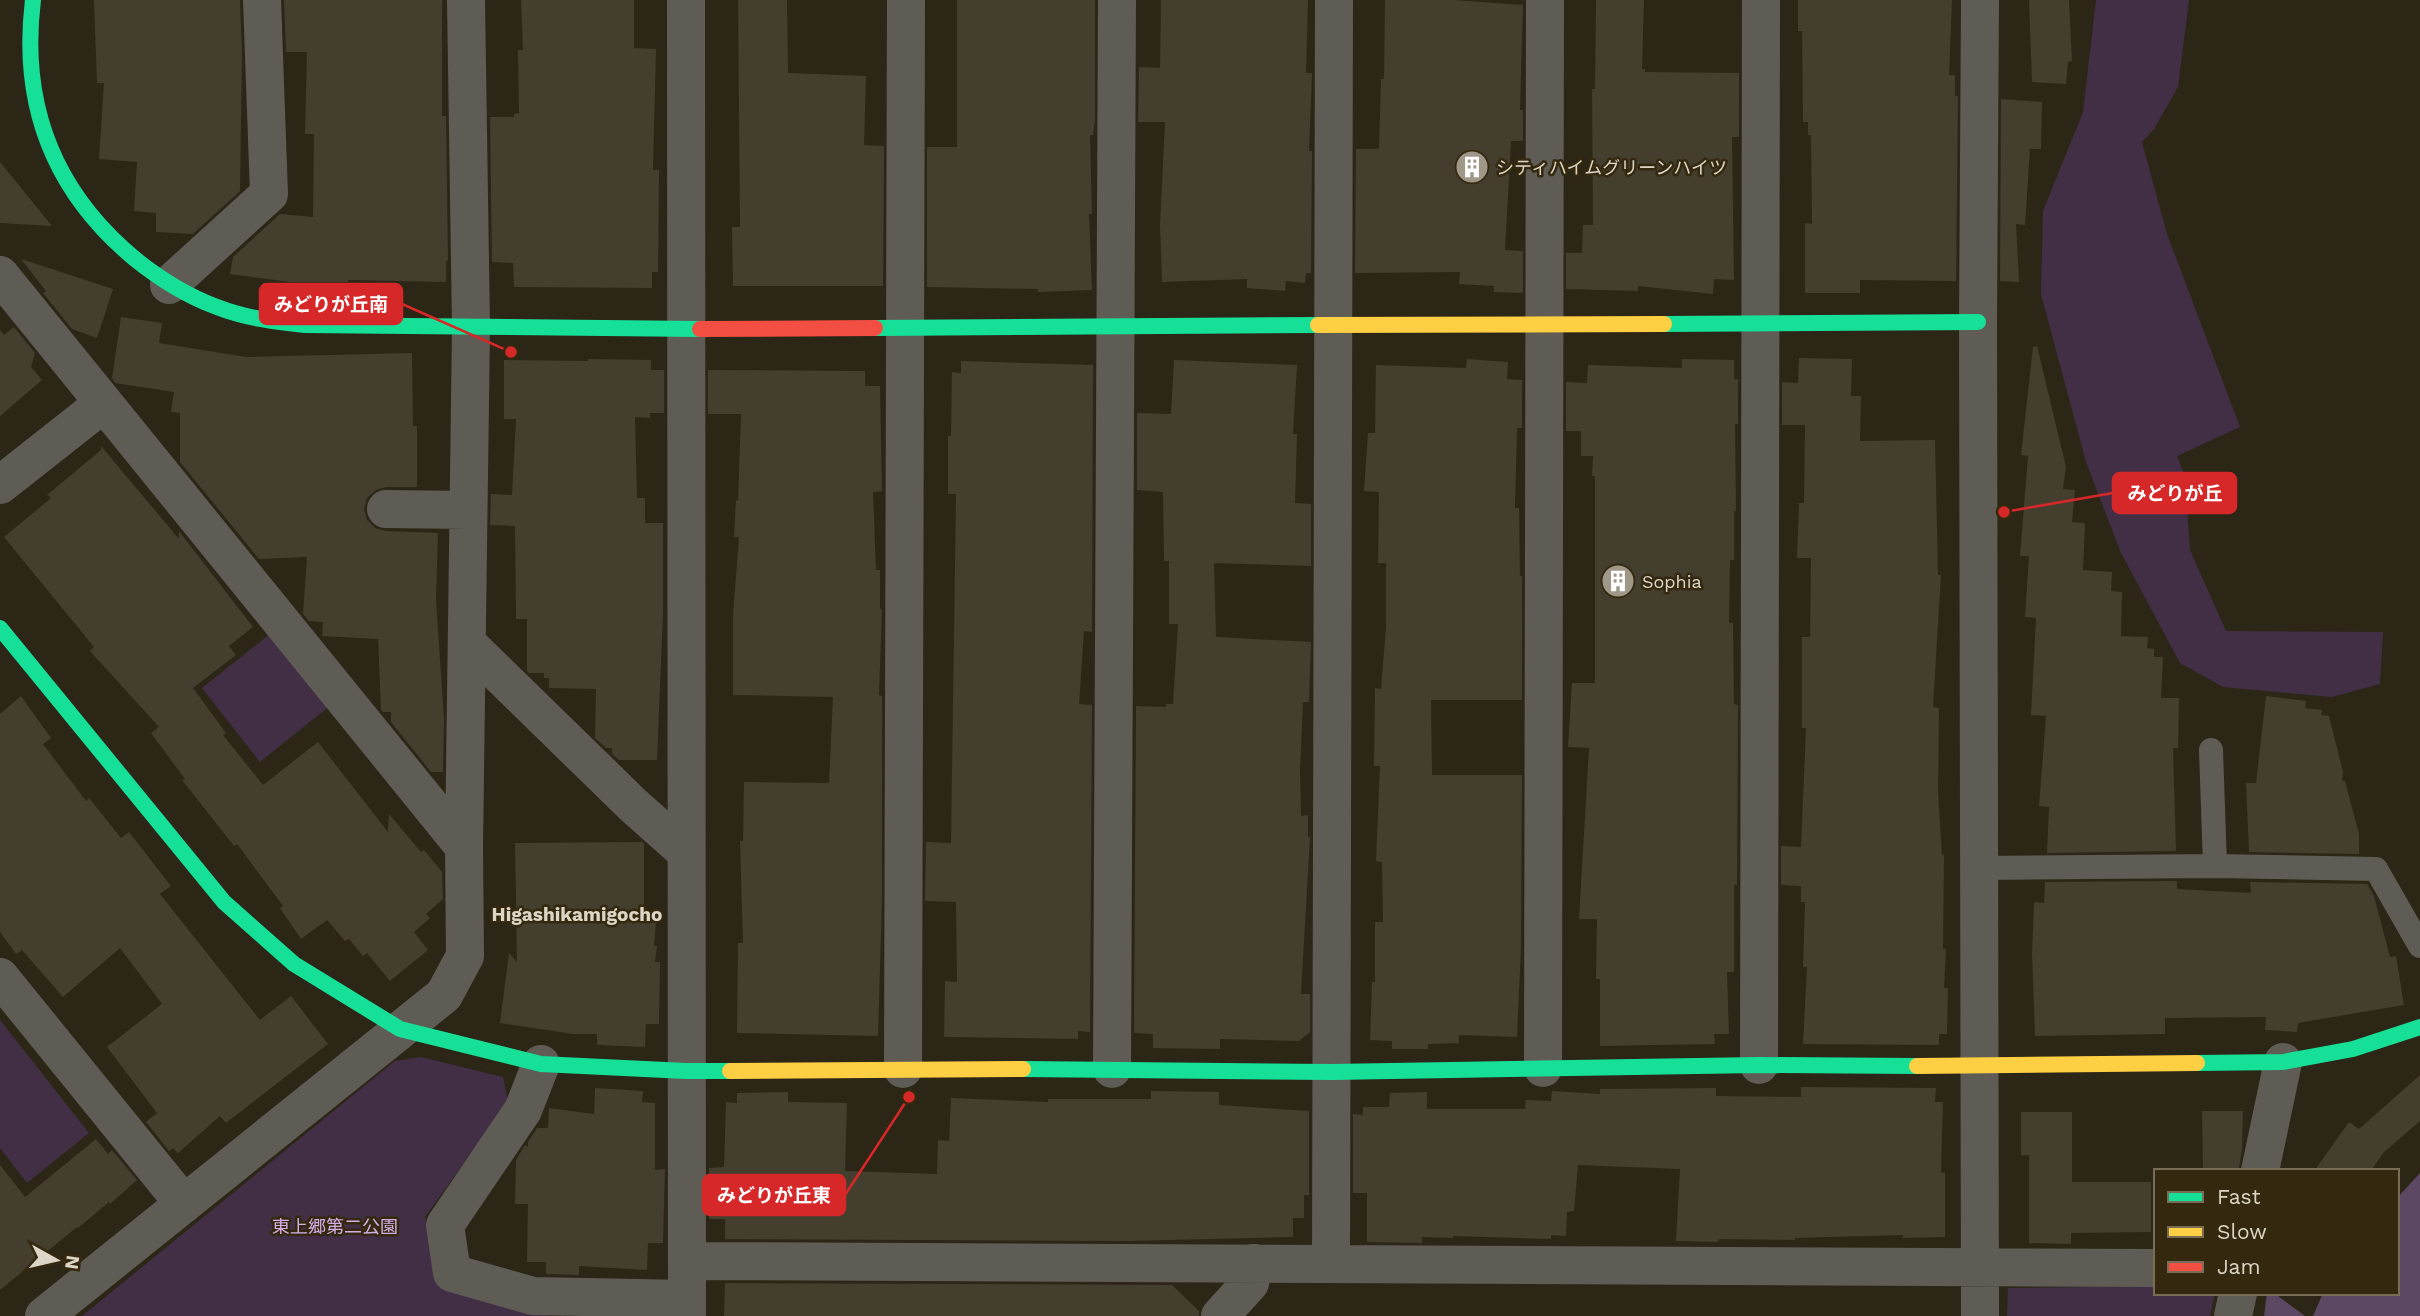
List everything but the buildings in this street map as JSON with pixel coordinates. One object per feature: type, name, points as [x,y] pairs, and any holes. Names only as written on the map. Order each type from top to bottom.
[{"type":"street","points":[[33,0],[32,85],[55,162],[88,214],[127,253],[169,285],[217,308],[292,326],[686,329],[1978,322]]},
{"type":"street","points":[[169,285],[269,194],[262,0]]},
{"type":"street","points":[[44,1316],[444,995],[465,956],[471,327],[466,0]]},
{"type":"street","points":[[541,1064],[523,1110],[445,1225],[452,1273],[533,1296],[687,1307],[686,0]]},
{"type":"street","points":[[903,1069],[906,0]]},
{"type":"street","points":[[1112,1069],[1117,0]]},
{"type":"street","points":[[1331,1264],[1334,0]]},
{"type":"street","points":[[1543,1068],[1545,0]]},
{"type":"street","points":[[1759,1065],[1761,0]]},
{"type":"street","points":[[1980,0],[1980,1316]]},
{"type":"street","points":[[0,275],[464,847]]},
{"type":"street","points":[[0,485],[104,403]]},
{"type":"street","points":[[386,509],[468,510]]},
{"type":"street","points":[[0,628],[224,902],[294,964],[400,1029],[541,1064],[686,1071],[1112,1069],[1331,1072],[1759,1065],[1979,1067],[2283,1062],[2353,1049],[2420,1027]]},
{"type":"street","points":[[467,643],[633,805],[686,852]]},
{"type":"street","points":[[0,977],[184,1204]]},
{"type":"street","points":[[2260,1169],[2283,1062]]},
{"type":"street","points":[[687,1261],[2154,1268]]},
{"type":"street","points":[[1220,1316],[1250,1283],[1254,1264]]},
{"type":"street","points":[[2233,1316],[2238,1295]]},
{"type":"lane","points":[[2211,750],[2215,866]]},
{"type":"lane","points":[[1978,868],[2215,866],[2376,869],[2420,947]]},
{"type":"green space","points":[[2096,0],[2189,0],[2178,87],[2154,129],[2142,142],[2167,234],[2240,427],[2177,456],[2185,476],[2190,550],[2226,631],[2383,632],[2380,684],[2332,697],[2223,687],[2180,663],[2121,553],[2086,462],[2041,294],[2043,211],[2083,112]]},
{"type":"green space","points":[[270,634],[327,708],[260,762],[202,688]]},
{"type":"green space","points":[[0,1020],[89,1133],[27,1183],[0,1148]]},
{"type":"green space","name":"東上郷第二公園","points":[[421,1057],[503,1077],[508,1102],[425,1217],[442,1288],[550,1316],[82,1316],[395,1061]]},
{"type":"green space","points":[[2154,1286],[2154,1295],[2215,1295],[2210,1316],[2007,1316],[2008,1288]]},
{"type":"shaded area","points":[[2420,1173],[2420,1316],[2313,1316],[2322,1295],[2399,1295],[2399,1196]]},
{"type":"shaded area","points":[[2267,1295],[2277,1295],[2305,1316],[2264,1316]]},
{"type":"traffic: fast","points":[[33,0],[30,38],[32,75],[38,110],[48,143],[63,175],[83,205],[107,233],[144,266],[195,298],[238,314],[305,325],[700,329]]},
{"type":"traffic: fast","points":[[1664,324],[1978,322]]},
{"type":"traffic: fast","points":[[875,328],[1318,325]]},
{"type":"traffic: fast","points":[[0,628],[224,902],[294,964],[400,1029],[541,1064],[730,1071]]},
{"type":"traffic: fast","points":[[2197,1063],[2283,1062],[2353,1049],[2420,1027]]},
{"type":"traffic: fast","points":[[1023,1069],[1331,1072],[1759,1065],[1917,1066]]},
{"type":"traffic: slow","points":[[1318,325],[1664,324]]},
{"type":"traffic: slow","points":[[1917,1066],[2197,1063]]},
{"type":"traffic: slow","points":[[730,1071],[1023,1069]]},
{"type":"traffic: jam","points":[[700,329],[875,328]]},
{"type":"place","name":"シティハイムグリーンハイツ","points":[[1472,167]]},
{"type":"place","name":"みどりが丘南","points":[[511,352]]},
{"type":"place","name":"みどりが丘","points":[[2004,512]]},
{"type":"place","name":"Sophia","points":[[1618,581]]},
{"type":"place","name":"みどりが丘東","points":[[909,1097]]},
{"type":"district","name":"Higashikamigocho","points":[[577,914]]}]
